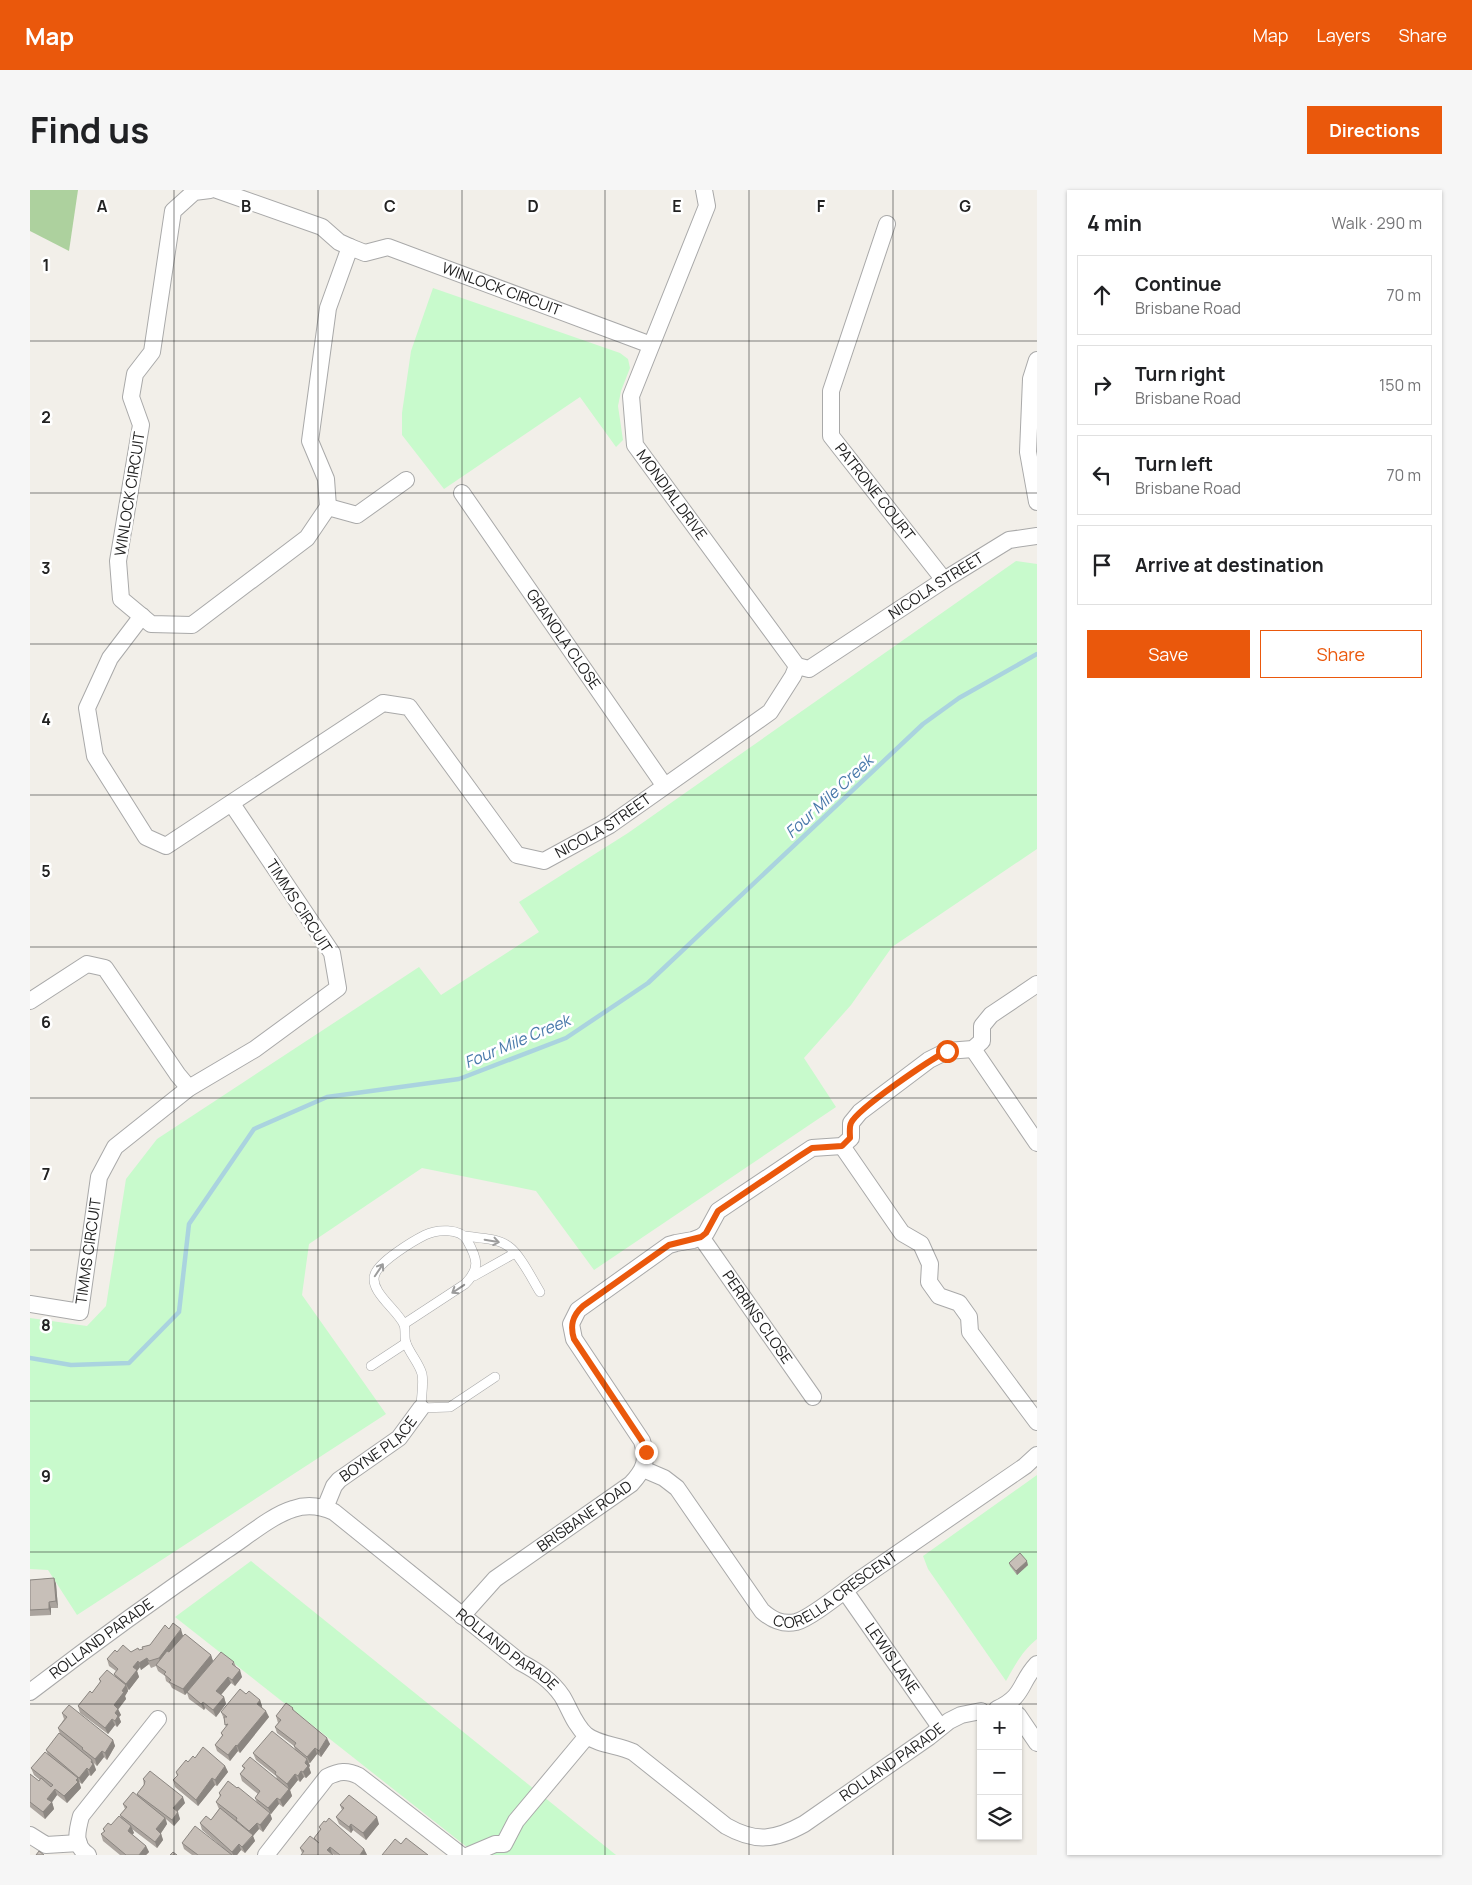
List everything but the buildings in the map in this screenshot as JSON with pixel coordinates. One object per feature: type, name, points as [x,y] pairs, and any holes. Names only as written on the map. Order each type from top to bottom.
[{"type":"street","name":"WINLOCK CIRCUIT","points":[[217,190],[322,227],[339,242],[365,253],[388,247],[651,346]]},
{"type":"street","name":"MONDIAL DRIVE","points":[[704,190],[707,206],[630,396],[635,445],[797,666]]},
{"type":"street","name":"WINLOCK CIRCUIT","points":[[199,191],[173,211],[152,352],[136,374],[131,397],[141,424],[118,561],[122,598],[151,624],[192,625],[307,538],[328,507]]},
{"type":"street","name":"PATRONE COURT","points":[[887,224],[831,391],[831,436],[944,580]]},
{"type":"street","points":[[350,247],[328,308],[310,441],[326,479],[328,507],[357,515],[406,480]]},
{"type":"street","points":[[1037,360],[1031,379],[1028,452],[1037,502]]},
{"type":"street","name":"GRANOLA CLOSE","points":[[462,493],[664,785]]},
{"type":"street","name":"NICOLA STREET","points":[[142,616],[110,658],[87,708],[94,756],[146,837],[166,846],[382,703],[409,706],[517,855],[544,861],[610,825],[664,785],[770,712],[793,676],[797,666],[809,669],[944,580],[1009,540],[1037,536]]},
{"type":"street","name":"TIMMS CIRCUIT","points":[[30,1304],[80,1312],[99,1177],[115,1147],[189,1088],[255,1049],[338,988],[332,953],[232,804]]},
{"type":"street","points":[[30,1001],[87,964],[105,968],[178,1075],[189,1088]]},
{"type":"street","points":[[701,1237],[706,1233],[718,1211],[798,1157],[812,1148],[842,1146],[850,1138],[850,1123],[860,1112],[929,1060],[947,1051],[973,1049],[982,1041],[982,1026],[991,1015],[1037,984]]},
{"type":"street","points":[[973,1049],[1037,1143]]},
{"type":"street","points":[[842,1146],[902,1233],[920,1244],[930,1264],[929,1282],[939,1296],[959,1303],[970,1317],[970,1332],[1037,1422]]},
{"type":"street","name":"PERRINS CLOSE","points":[[701,1237],[813,1397]]},
{"type":"street","name":"BRISBANE ROAD","points":[[462,1616],[495,1579],[631,1484],[643,1469],[646,1452],[642,1441],[578,1346],[571,1331],[571,1324],[576,1313],[583,1306],[669,1245],[701,1237]]},
{"type":"street","name":"BOYNE PLACE","points":[[325,1508],[334,1486],[339,1480],[398,1438],[421,1408]]},
{"type":"street","name":"CORELLA CRESCENT","points":[[643,1469],[664,1478],[677,1488],[762,1611],[770,1618],[779,1622],[790,1623],[798,1621],[845,1591],[1025,1466],[1037,1455]]},
{"type":"street","name":"ROLLAND PARADE","points":[[30,1692],[192,1574],[280,1515],[300,1506],[312,1506],[334,1512],[520,1662],[545,1676],[562,1697],[574,1721],[588,1736],[599,1742],[625,1748],[633,1752],[726,1826],[740,1834],[764,1838],[778,1836],[804,1824],[929,1737],[940,1727],[960,1715],[977,1712]]},
{"type":"street","name":"LEWIS LANE","points":[[845,1591],[940,1727]]},
{"type":"street","points":[[1011,1705],[1032,1669],[1037,1664]]},
{"type":"street","points":[[84,1849],[76,1834],[81,1816],[158,1719]]},
{"type":"street","points":[[1022,1725],[1037,1743]]},
{"type":"street","points":[[469,1855],[495,1844],[504,1844],[516,1821],[588,1736]]},
{"type":"street","points":[[266,1855],[328,1777],[338,1772],[350,1771],[461,1855]]},
{"type":"street","points":[[30,1834],[46,1845],[84,1849]]},
{"type":"lane","points":[[421,1408],[422,1374],[406,1343],[404,1324],[385,1301],[374,1281],[375,1273],[381,1265],[426,1234],[440,1231],[455,1232],[465,1236],[500,1242],[508,1246],[515,1253],[540,1292]]},
{"type":"lane","points":[[465,1236],[475,1253],[474,1276]]},
{"type":"lane","points":[[404,1324],[465,1284],[474,1276],[515,1253]]},
{"type":"lane","points":[[370,1366],[406,1343]]},
{"type":"lane","name":"BOYNE PLACE","points":[[421,1408],[450,1407],[494,1377]]},
{"type":"green space","points":[[30,190],[78,190],[69,251],[30,231]]},
{"type":"green space","points":[[433,288],[620,353],[628,359],[630,368],[621,391],[618,406],[623,440],[616,447],[580,397],[444,489],[402,435],[402,413],[411,351]]},
{"type":"green space","points":[[1016,561],[1037,564],[1037,849],[892,947],[851,1005],[804,1058],[836,1107],[594,1270],[536,1191],[422,1168],[309,1244],[302,1295],[386,1414],[77,1615],[48,1570],[30,1569],[30,1318],[87,1326],[106,1306],[126,1179],[157,1139],[419,967],[441,995],[539,932],[519,902],[628,833]]},
{"type":"green space","points":[[1037,1475],[1037,1639],[1023,1653],[1006,1681],[928,1569],[923,1556]]},
{"type":"green space","points":[[251,1561],[616,1855],[477,1855],[175,1617]]},
{"type":"waterway","name":"Four Mile Creek","points":[[30,1358],[71,1365],[129,1363],[179,1312],[189,1224],[254,1129],[327,1097],[459,1079],[566,1038],[648,983],[923,724],[959,698],[1037,654]]},
{"type":"route","points":[[646,1452],[642,1441],[574,1339],[571,1324],[578,1310],[669,1245],[701,1237],[706,1233],[718,1211],[812,1148],[842,1146],[850,1138],[850,1123],[860,1112],[929,1060],[947,1051]]}]
